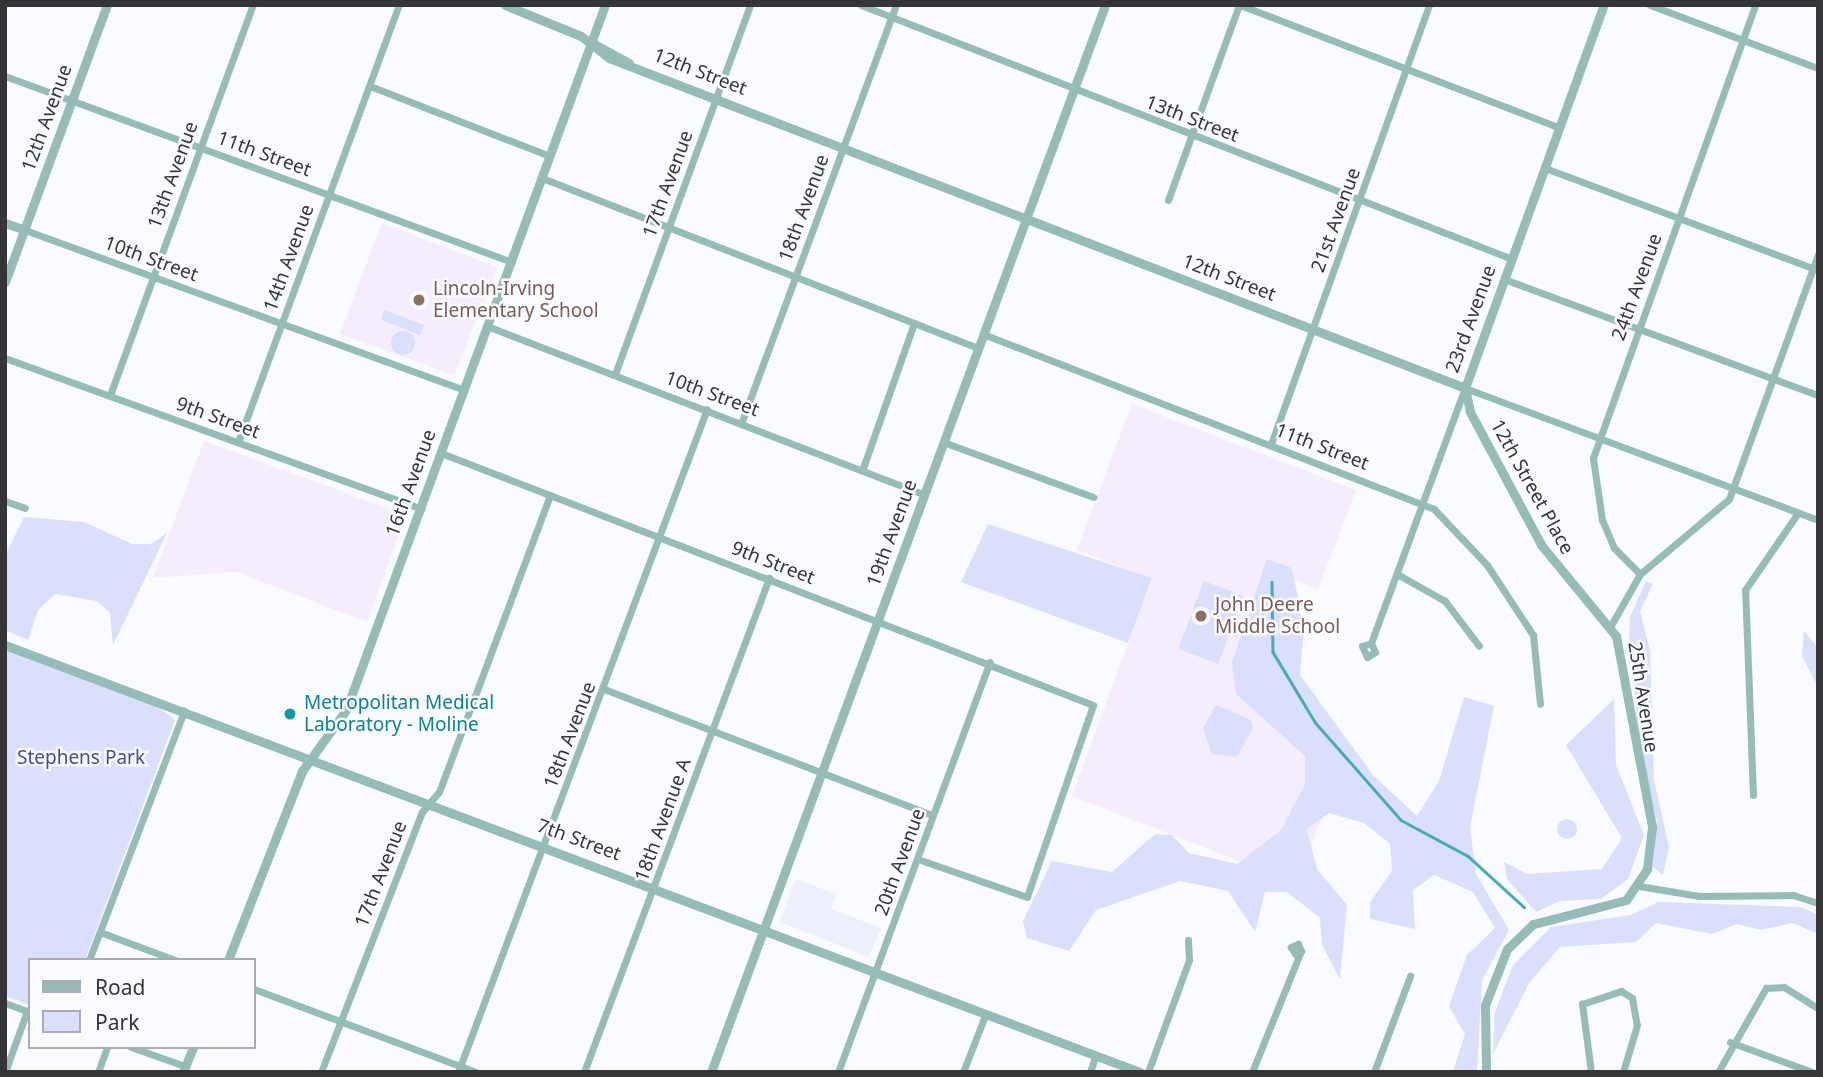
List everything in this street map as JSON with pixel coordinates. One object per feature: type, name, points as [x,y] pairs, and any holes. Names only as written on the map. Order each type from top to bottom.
[{"type":"street","name":"12th Avenue","points":[[5,282],[107,5]]},
{"type":"street","name":"13th Avenue","points":[[110,395],[253,5]]},
{"type":"street","name":"14th Avenue","points":[[238,442],[399,5]]},
{"type":"street","name":"12th Street","points":[[505,5],[592,43],[600,54],[1465,388],[1818,520]]},
{"type":"street","name":"16th Avenue","points":[[229,958],[293,789],[346,710],[605,5]]},
{"type":"street","name":"17th Avenue","points":[[615,374],[750,5]]},
{"type":"street","name":"13th Street","points":[[861,5],[1512,259]]},
{"type":"street","name":"18th Avenue","points":[[742,421],[896,5]]},
{"type":"street","name":"19th Avenue","points":[[711,1072],[1105,5]]},
{"type":"street","points":[[1168,200],[1240,5],[1560,128]]},
{"type":"street","name":"21st Avenue","points":[[1271,444],[1429,5]]},
{"type":"street","name":"23rd Avenue","points":[[1371,643],[1604,5]]},
{"type":"street","points":[[1650,5],[1818,68]]},
{"type":"street","name":"24th Avenue","points":[[1640,574],[1614,548],[1602,520],[1593,479],[1599,436],[1755,5]]},
{"type":"street","name":"11th Street","points":[[5,76],[512,262]]},
{"type":"street","points":[[370,86],[550,156]]},
{"type":"street","points":[[1545,168],[1680,216],[1815,269]]},
{"type":"street","points":[[542,178],[978,348]]},
{"type":"street","points":[[5,223],[25,230]]},
{"type":"street","name":"10th Street","points":[[25,230],[464,390]]},
{"type":"street","name":"25th Avenue","points":[[1639,886],[1652,827],[1620,648],[1610,627],[1640,574],[1710,521],[1734,488],[1818,255]]},
{"type":"street","points":[[1504,279],[1818,395]]},
{"type":"street","points":[[863,468],[914,323]]},
{"type":"street","name":"10th Street","points":[[488,326],[742,421],[925,495]]},
{"type":"street","name":"11th Street","points":[[983,334],[1423,503],[1471,544],[1520,612],[1536,652],[1540,704]]},
{"type":"street","name":"9th Street","points":[[5,358],[421,509]]},
{"type":"street","name":"12th Street Place","points":[[1465,388],[1470,412],[1542,546],[1610,627]]},
{"type":"street","name":"18th Avenue","points":[[459,1069],[707,409]]},
{"type":"street","points":[[943,442],[1093,497]]},
{"type":"street","name":"9th Street","points":[[441,453],[990,662],[1093,705],[1027,897],[918,859]]},
{"type":"street","name":"17th Avenue","points":[[321,1072],[550,495]]},
{"type":"street","points":[[5,501],[25,508]]},
{"type":"street","points":[[1753,795],[1745,590],[1798,513]]},
{"type":"street","points":[[1397,574],[1445,601],[1479,646]]},
{"type":"street","name":"18th Avenue A","points":[[584,1072],[656,887],[769,578]]},
{"type":"street","name":"7th Street","points":[[5,645],[656,887],[1140,1072]]},
{"type":"street","name":"20th Avenue","points":[[838,1072],[990,662]]},
{"type":"street","points":[[604,689],[933,815]]},
{"type":"street","points":[[90,958],[184,711]]},
{"type":"street","points":[[1486,1072],[1485,1005],[1518,936],[1557,914],[1619,905],[1639,886],[1699,896],[1793,895],[1818,903]]},
{"type":"street","points":[[100,932],[170,958]]},
{"type":"street","points":[[1148,1072],[1189,960],[1188,940]]},
{"type":"street","points":[[1252,1072],[1295,954]]},
{"type":"street","points":[[1374,1072],[1410,976]]},
{"type":"street","points":[[1718,1072],[1730,1042],[1750,1023],[1766,988],[1784,988],[1818,1008]]},
{"type":"street","points":[[256,990],[459,1069],[476,1072]]},
{"type":"street","points":[[1591,1072],[1582,1004],[1621,990],[1632,998],[1637,1025],[1623,1072]]},
{"type":"street","points":[[5,1003],[28,1012],[5,1072]]},
{"type":"street","points":[[963,1072],[986,1013]]},
{"type":"street","points":[[1730,1042],[1812,1072]]},
{"type":"street","points":[[98,1072],[106,1049]]},
{"type":"street","points":[[136,1049],[184,1069],[192,1049]]},
{"type":"street","points":[[1090,1072],[1096,1055]]},
{"type":"shaded area","name":"Lincoln-Irving Elementary School","points":[[382,223],[497,267],[454,375],[340,334]]},
{"type":"shaded area","name":"John Deere Middle School","points":[[1132,404],[1356,490],[1318,589],[1266,568],[1263,646],[1344,762],[1296,883],[1072,796],[1152,579],[1077,550]]},
{"type":"shaded area","points":[[204,441],[406,515],[367,622],[236,572],[153,578]]},
{"type":"shaded area","points":[[796,879],[836,894],[831,909],[881,928],[869,957],[780,922]]},
{"type":"green space","points":[[385,310],[424,325],[420,335],[381,320]]},
{"type":"green space","points":[[403,331],[412,334],[415,343],[412,352],[403,355],[394,352],[391,343],[394,334]]},
{"type":"green space","points":[[24,517],[84,522],[132,544],[151,544],[167,533],[113,645],[110,613],[97,601],[55,594],[38,610],[28,640],[5,630],[5,556]]},
{"type":"green space","points":[[988,524],[1152,578],[1128,643],[961,582]]},
{"type":"green space","points":[[1267,559],[1292,568],[1304,628],[1300,675],[1373,775],[1417,816],[1439,781],[1464,697],[1494,706],[1470,827],[1476,874],[1509,930],[1482,980],[1477,1072],[1453,1072],[1465,1034],[1449,1006],[1467,955],[1495,928],[1473,892],[1434,875],[1413,890],[1415,929],[1370,919],[1370,902],[1392,871],[1390,844],[1364,823],[1329,813],[1307,829],[1317,869],[1347,905],[1340,979],[1322,945],[1320,918],[1287,892],[1265,892],[1255,932],[1228,891],[1180,881],[1096,910],[1069,951],[1027,938],[1023,921],[1052,861],[1112,872],[1155,834],[1172,835],[1189,853],[1237,864],[1281,830],[1305,784],[1305,756],[1236,694],[1232,662]]},
{"type":"green space","points":[[1204,581],[1244,596],[1218,664],[1178,649]]},
{"type":"green space","points":[[1646,581],[1653,584],[1640,611],[1650,651],[1654,780],[1669,847],[1663,875],[1653,867],[1657,821],[1642,771],[1629,637],[1630,617]]},
{"type":"green space","points":[[1804,631],[1818,648],[1818,687],[1802,656]]},
{"type":"green space","name":"Stephens Park","points":[[5,649],[157,706],[175,720],[86,958],[28,958],[28,1004],[5,996]]},
{"type":"green space","points":[[1614,699],[1616,765],[1644,835],[1628,879],[1601,899],[1560,901],[1536,912],[1507,879],[1504,862],[1527,874],[1602,869],[1622,838],[1566,745]]},
{"type":"green space","points":[[1216,705],[1251,720],[1253,728],[1237,757],[1212,754],[1203,728]]},
{"type":"green space","points":[[1563,819],[1571,819],[1577,829],[1571,839],[1563,839],[1557,833],[1557,825]]},
{"type":"green space","points":[[1658,902],[1801,907],[1818,915],[1818,934],[1793,923],[1761,930],[1737,924],[1712,934],[1656,923],[1636,942],[1560,947],[1529,983],[1493,1054],[1495,1012],[1513,965],[1551,927],[1631,915]]},
{"type":"waterway","points":[[1272,582],[1273,652],[1315,722],[1401,820],[1468,856],[1524,907]]},
{"type":"place","name":"Lincoln-Irving Elementary School","points":[[419,300]]},
{"type":"place","name":"John Deere Middle School","points":[[1201,616]]},
{"type":"place","name":"Metropolitan Medical Laboratory - Moline","points":[[290,714]]}]
